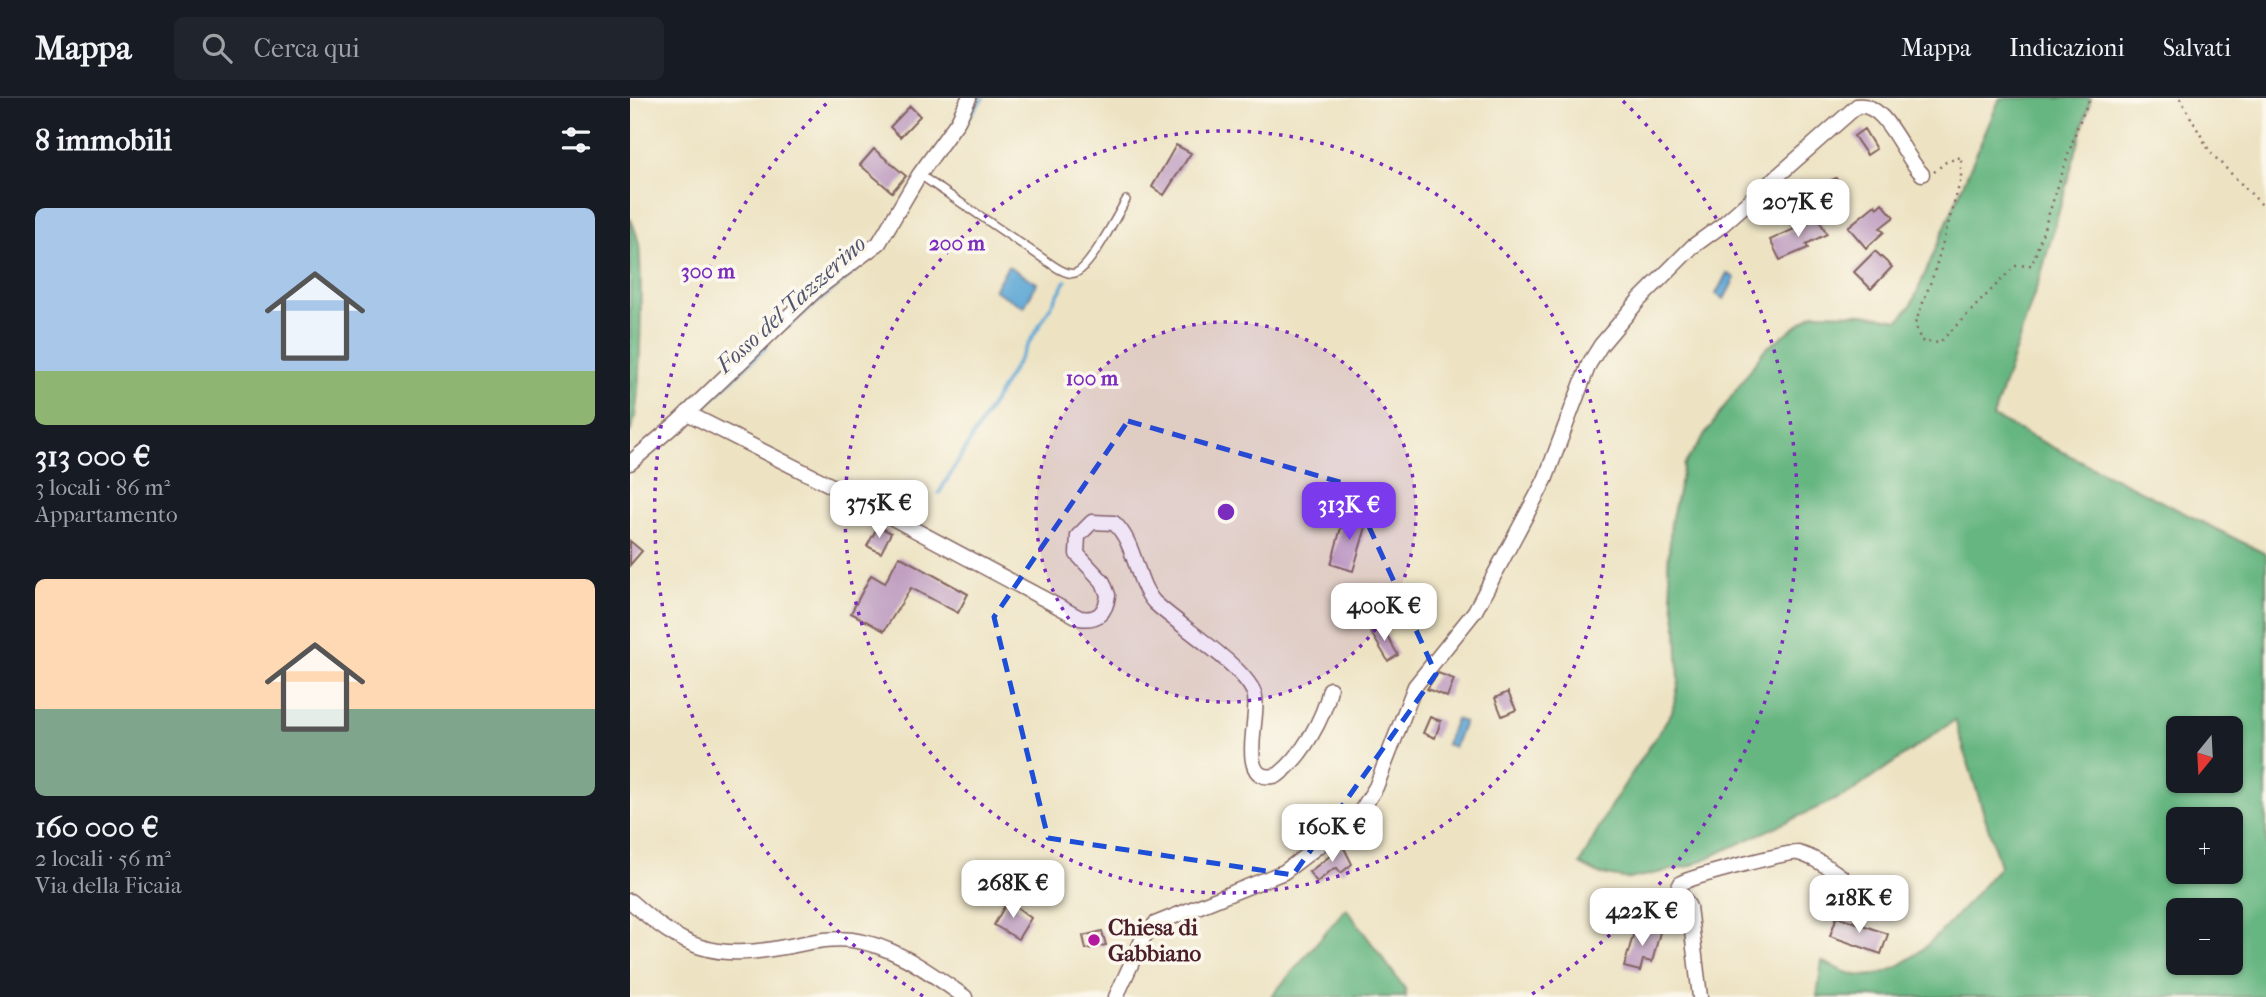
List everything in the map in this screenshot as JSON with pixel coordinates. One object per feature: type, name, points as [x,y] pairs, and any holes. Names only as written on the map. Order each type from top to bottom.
[{"type":"street","points":[[630,463],[808,298],[879,243],[919,175],[958,121],[969,98]]},
{"type":"street","points":[[1116,997],[1143,938],[1155,924],[1284,872],[1344,828],[1368,805],[1415,686],[1475,611],[1545,480],[1589,364],[1639,300],[1692,247],[1721,226],[1857,106],[1872,107],[1883,116],[1906,157],[1922,174]]},
{"type":"street","points":[[687,413],[850,495],[1080,618],[1091,619],[1101,614],[1108,595],[1103,582],[1077,554],[1078,536],[1092,522],[1114,523],[1125,538],[1142,583],[1154,602],[1242,676],[1253,689],[1257,710],[1252,761],[1259,772],[1266,776],[1278,775],[1293,760],[1321,717],[1330,689]]},
{"type":"street","points":[[1700,997],[1689,907],[1678,889],[1681,883],[1712,870],[1738,868],[1792,853],[1809,858],[1842,877]]},
{"type":"street","points":[[630,901],[664,930],[703,950],[740,954],[827,940],[853,940],[897,953],[965,997]]},
{"type":"lane","points":[[919,175],[1054,266],[1071,274],[1077,273],[1087,262],[1126,200]]},
{"type":"path","points":[[1922,174],[1930,175],[1946,162],[1961,157],[1961,179],[1934,274],[1915,324],[1921,341],[1939,343],[2015,266],[2032,265],[2078,125],[2090,98]]},
{"type":"path","points":[[2180,98],[2210,152],[2266,209]]},
{"type":"highlighted area","points":[[1128,421],[1350,485],[1436,674],[1293,875],[1048,838],[994,617]]},
{"type":"green space","points":[[2000,98],[2091,98],[2042,271],[1993,417],[2266,554],[2266,997],[1817,997],[1822,961],[1863,976],[1882,973],[1901,964],[1939,934],[2000,866],[1955,720],[1850,793],[1690,866],[1629,879],[1599,874],[1580,864],[1610,807],[1672,712],[1679,682],[1677,628],[1668,566],[1671,522],[1684,465],[1764,350],[1814,313],[1865,314],[1899,320],[1912,304]]},
{"type":"green space","points":[[630,218],[639,244],[641,311],[637,401],[630,432]]},
{"type":"green space","points":[[1346,908],[1405,989],[1406,997],[1271,997]]},
{"type":"water","points":[[1008,266],[1037,283],[1024,307],[994,290]]},
{"type":"water","points":[[1727,273],[1735,278],[1724,299],[1716,294]]},
{"type":"water","points":[[1456,719],[1464,722],[1454,747],[1446,744]]},
{"type":"building","points":[[910,106],[920,116],[900,137],[890,127]]},
{"type":"building","points":[[1864,129],[1876,149],[1867,155],[1854,136]]},
{"type":"building","points":[[1176,145],[1191,153],[1164,195],[1152,187]]},
{"type":"building","points":[[874,149],[906,176],[892,192],[860,165]]},
{"type":"building","points":[[1836,178],[1846,193],[1815,211],[1805,193]]},
{"type":"building","points":[[1882,203],[1894,217],[1880,228],[1884,232],[1866,248],[1848,227],[1875,205],[1877,208]]},
{"type":"building","points":[[1818,218],[1827,234],[1806,244],[1808,248],[1780,260],[1770,240]]},
{"type":"building","points":[[1875,251],[1892,267],[1871,289],[1854,272]]},
{"type":"building","points":[[1345,513],[1368,520],[1353,571],[1331,564]]},
{"type":"building","points":[[878,526],[891,533],[881,553],[867,546]]},
{"type":"building","points":[[630,541],[642,551],[630,565]]},
{"type":"building","points":[[899,556],[968,594],[958,613],[911,588],[884,631],[851,613],[871,575],[885,583]]},
{"type":"building","points":[[1381,625],[1398,655],[1388,661],[1370,631]]},
{"type":"building","points":[[1438,673],[1454,679],[1447,697],[1427,689]]},
{"type":"building","points":[[1508,692],[1516,710],[1502,716],[1495,698]]},
{"type":"building","points":[[1430,717],[1441,721],[1435,738],[1423,733]]},
{"type":"building","points":[[1343,846],[1352,864],[1341,873],[1337,868],[1333,869],[1317,882],[1309,872]]},
{"type":"building","points":[[1008,900],[1031,918],[1018,939],[994,925]]},
{"type":"building","points":[[1837,916],[1888,934],[1881,954],[1830,936]]},
{"type":"building","points":[[1636,925],[1660,932],[1652,962],[1643,960],[1640,971],[1624,967]]},
{"type":"building","name":"Chiesa di Gabbiano","points":[[1102,931],[1106,945],[1086,949],[1083,936]]},
{"type":"waterway","points":[[963,125],[983,98]]},
{"type":"waterway","name":"Fosso del Tazzerino","points":[[787,328],[880,250]]},
{"type":"waterway","points":[[939,493],[1066,281]]},
{"type":"waterway","name":"Fosso del Tazzerino","points":[[706,405],[766,347]]},
{"type":"place","name":"Chiesa di Gabbiano","points":[[1094,940]]}]
